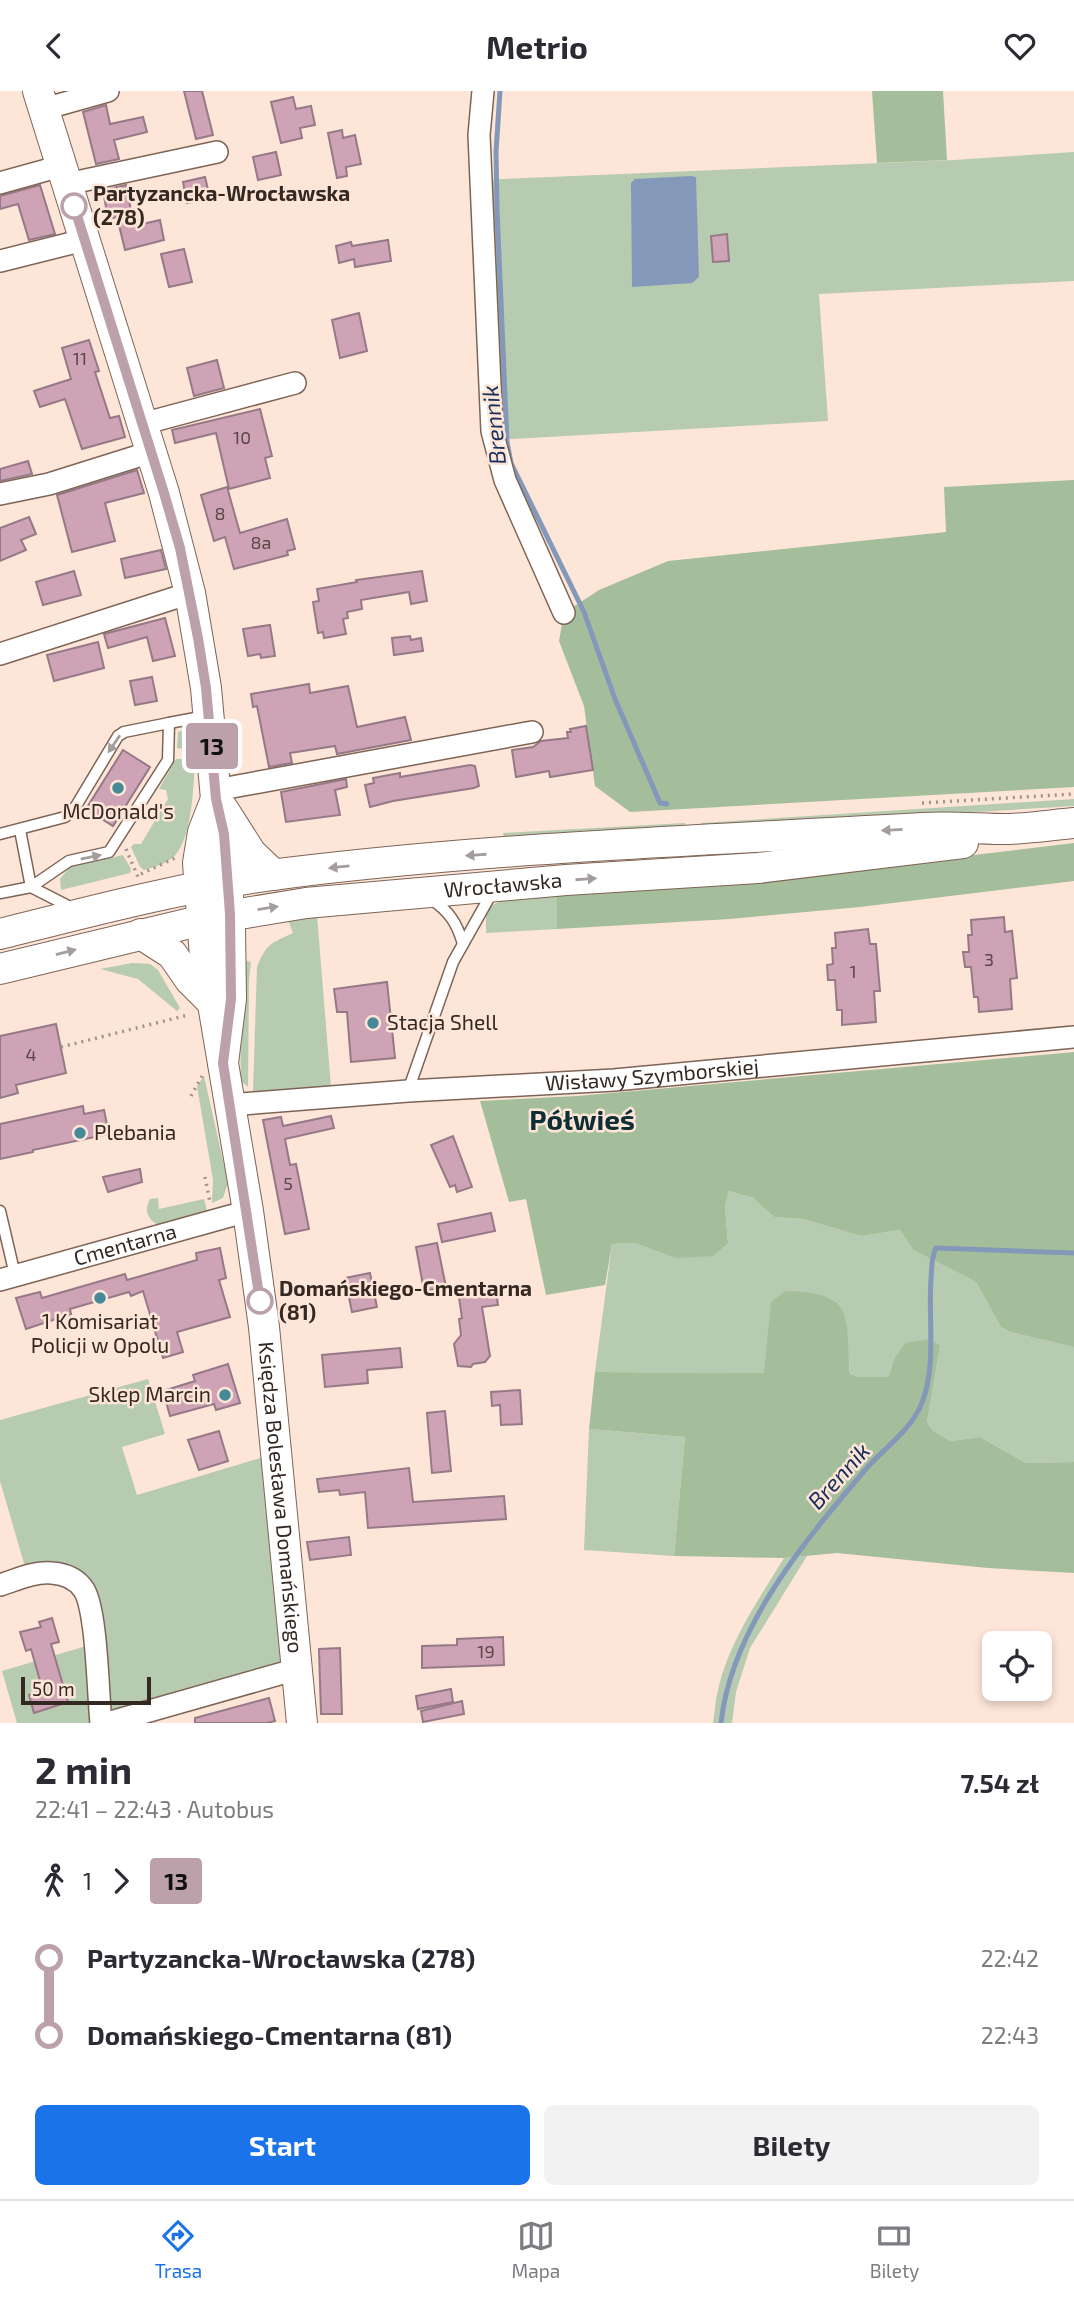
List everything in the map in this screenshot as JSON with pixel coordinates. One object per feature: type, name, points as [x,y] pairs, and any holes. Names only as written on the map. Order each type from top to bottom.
[{"type":"main road","points":[[41,100],[151,452],[180,548],[190,593],[209,716],[216,795],[224,834],[214,884],[216,917]]},
{"type":"main road","points":[[216,795],[251,853],[274,875]]},
{"type":"main road","name":"Wrocławska","points":[[0,934],[214,884],[376,863],[544,850],[950,826],[1009,829],[1074,823]]},
{"type":"main road","name":"Wrocławska","points":[[0,969],[216,917],[306,903],[420,892],[758,868],[988,839],[1009,829]]},
{"type":"main road","name":"Księdza Bolesława Domańskiego","points":[[216,917],[205,957],[199,1008],[229,1105],[248,1211],[264,1327],[303,1723]]},
{"type":"main road","name":"Księdza Bolesława Domańskiego","points":[[215,1066],[231,999],[216,917]]},
{"type":"main road","points":[[141,934],[172,954],[190,980],[199,1008]]},
{"type":"street","points":[[41,100],[108,91]]},
{"type":"street","points":[[482,91],[479,135],[492,431],[505,480],[564,613]]},
{"type":"street","points":[[0,183],[217,152]]},
{"type":"street","points":[[0,261],[84,240]]},
{"type":"street","points":[[142,424],[295,383]]},
{"type":"street","points":[[0,494],[49,484],[151,452]]},
{"type":"street","points":[[0,654],[190,593]]},
{"type":"street","points":[[216,795],[532,732]]},
{"type":"street","name":"Wisławy Szymborskiej","points":[[229,1105],[408,1091],[614,1080],[1074,1037]]},
{"type":"street","name":"Cmentarna","points":[[8,1277],[248,1211]]},
{"type":"street","points":[[0,1585],[41,1573],[51,1573],[71,1578],[84,1591],[92,1618],[101,1723]]},
{"type":"street","points":[[107,1723],[297,1669]]},
{"type":"lane","points":[[0,834],[58,820],[71,813],[121,734],[209,716]]},
{"type":"lane","points":[[0,894],[31,887],[69,861],[106,853],[120,837],[168,760],[169,723]]},
{"type":"lane","points":[[20,830],[31,887]]},
{"type":"lane","points":[[31,887],[83,913]]},
{"type":"lane","points":[[408,1091],[453,962],[495,887]]},
{"type":"lane","points":[[420,892],[448,911],[463,944]]},
{"type":"lane","points":[[0,1211],[8,1277]]},
{"type":"path","points":[[120,837],[137,875],[171,862],[178,855]]},
{"type":"path","points":[[61,1047],[199,1008]]},
{"type":"path","points":[[191,1096],[215,1066]]},
{"type":"path","points":[[205,1177],[211,1207]]},
{"type":"green space","points":[[872,91],[943,91],[947,160],[877,163]]},
{"type":"green space","points":[[1074,152],[1074,281],[819,294],[828,421],[494,440],[480,180],[954,160]]},
{"type":"green space","points":[[1074,480],[1074,787],[630,812],[595,786],[584,706],[559,641],[564,613],[599,590],[668,561],[946,532],[944,487]]},
{"type":"green space","points":[[191,728],[195,730],[194,774],[185,837],[173,857],[144,870],[131,847],[141,844],[168,799],[166,790],[159,789],[176,759],[184,759],[184,749],[177,748],[178,732]]},
{"type":"green space","points":[[1074,799],[1074,806],[702,829],[701,823]]},
{"type":"green space","points":[[685,823],[685,831],[546,840],[504,837],[503,833]]},
{"type":"green space","points":[[1074,843],[1074,881],[860,907],[730,919],[557,929],[557,894],[747,882]]},
{"type":"green space","points":[[123,855],[131,869],[130,873],[61,890],[60,879],[70,867]]},
{"type":"green space","points":[[557,894],[557,929],[486,933],[486,909],[494,904],[520,897]]},
{"type":"green space","points":[[317,915],[331,1088],[260,1094],[253,1091],[257,967],[270,945],[293,933],[288,920]]},
{"type":"green space","points":[[243,960],[251,962],[248,1087],[241,1081]]},
{"type":"green space","points":[[132,963],[150,964],[158,970],[180,1008],[177,1011],[138,979],[100,969]]},
{"type":"green space","points":[[1074,1052],[1074,1347],[1010,1332],[1001,1327],[976,1282],[913,1250],[900,1230],[861,1236],[803,1219],[774,1217],[753,1198],[729,1191],[725,1205],[728,1243],[713,1256],[676,1258],[635,1243],[612,1244],[605,1285],[546,1295],[526,1199],[509,1202],[480,1101],[577,1096]]},
{"type":"green space","points":[[204,1076],[228,1183],[223,1198],[212,1203],[213,1180],[197,1086]]},
{"type":"green space","points":[[729,1191],[753,1198],[774,1217],[803,1219],[861,1236],[900,1230],[913,1250],[976,1282],[1001,1327],[1010,1332],[1074,1347],[1074,1462],[1026,1463],[980,1437],[951,1441],[933,1431],[927,1422],[940,1346],[894,1359],[890,1377],[860,1377],[850,1374],[849,1362],[764,1373],[595,1372],[612,1244],[635,1243],[652,1249],[728,1243],[725,1205]]},
{"type":"green space","points":[[158,1198],[159,1209],[204,1199],[207,1211],[158,1225],[149,1217],[147,1210],[150,1199]]},
{"type":"green space","points":[[786,1291],[826,1297],[837,1303],[847,1323],[850,1374],[860,1377],[889,1377],[894,1359],[905,1343],[930,1339],[940,1346],[927,1422],[933,1431],[951,1441],[980,1437],[1026,1463],[1074,1462],[1074,1573],[988,1568],[837,1553],[784,1558],[674,1556],[685,1437],[589,1429],[595,1372],[764,1373],[771,1302]]},
{"type":"green space","points":[[148,1379],[165,1434],[122,1447],[137,1495],[277,1453],[297,1669],[107,1723],[17,1723],[2,1671],[93,1644],[84,1591],[28,1577],[0,1481],[0,1420]]},
{"type":"green space","points":[[589,1429],[685,1437],[674,1556],[584,1550]]},
{"type":"green space","points":[[807,1556],[750,1648],[736,1692],[732,1723],[713,1723],[723,1673],[745,1622],[784,1558]]},
{"type":"water","points":[[696,177],[699,277],[692,283],[632,287],[631,183],[635,179]]},
{"type":"building","points":[[184,91],[202,91],[213,135],[196,139]]},
{"type":"building","points":[[293,97],[296,109],[311,106],[315,125],[300,128],[302,138],[281,143],[271,102]]},
{"type":"building","points":[[106,105],[110,124],[143,117],[147,132],[114,140],[119,159],[96,164],[83,112]]},
{"type":"building","points":[[342,130],[343,138],[355,135],[361,164],[346,167],[347,176],[337,178],[328,133]]},
{"type":"building","points":[[276,152],[281,175],[258,180],[253,157]]},
{"type":"building","points":[[205,177],[210,198],[187,203],[183,182]]},
{"type":"building","points":[[40,185],[55,234],[29,240],[18,204],[0,209],[0,196]]},
{"type":"building","points":[[126,185],[134,226],[160,220],[164,240],[125,250],[117,217],[108,219],[103,190]]},
{"type":"building","points":[[727,234],[729,261],[713,262],[711,236]]},
{"type":"building","points":[[388,240],[391,261],[355,267],[354,259],[339,263],[336,246],[351,242],[352,246]]},
{"type":"building","points":[[184,249],[192,282],[169,287],[161,254]]},
{"type":"building","points":[[359,313],[367,351],[340,358],[332,320]]},
{"type":"building","points":[[89,340],[99,371],[95,372],[110,418],[119,416],[125,437],[82,449],[65,399],[40,407],[34,391],[71,379],[62,348]]},
{"type":"building","points":[[217,360],[224,388],[194,396],[187,368]]},
{"type":"building","points":[[260,409],[272,456],[265,458],[270,478],[229,489],[216,433],[175,443],[172,430]]},
{"type":"building","points":[[28,461],[32,474],[0,481],[0,469]]},
{"type":"building","points":[[137,470],[144,493],[105,503],[115,541],[72,552],[57,495]]},
{"type":"building","points":[[227,487],[240,533],[287,519],[295,549],[287,551],[288,555],[234,569],[225,537],[214,541],[201,495]]},
{"type":"building","points":[[29,517],[36,534],[21,540],[26,550],[0,561],[0,528]]},
{"type":"building","points":[[161,550],[166,569],[125,578],[121,559]]},
{"type":"building","points":[[74,571],[81,595],[43,605],[36,582]]},
{"type":"building","points":[[422,571],[427,601],[411,604],[409,592],[361,600],[362,609],[347,612],[348,618],[343,619],[346,634],[324,638],[323,632],[318,633],[313,602],[319,601],[317,589],[357,582],[356,580]]},
{"type":"building","points":[[165,618],[175,656],[153,661],[147,637],[108,648],[104,634]]},
{"type":"building","points":[[270,625],[275,656],[248,656],[243,629]]},
{"type":"building","points":[[410,636],[411,640],[421,638],[423,651],[394,655],[392,638]]},
{"type":"building","points":[[98,642],[104,668],[54,681],[47,655]]},
{"type":"building","points":[[152,677],[157,701],[135,705],[130,681]]},
{"type":"building","points":[[309,684],[310,693],[348,686],[357,727],[405,717],[411,740],[337,754],[335,746],[290,753],[292,763],[269,767],[257,706],[253,707],[251,694]]},
{"type":"building","points":[[586,726],[593,770],[550,777],[549,771],[516,777],[512,750],[533,747],[541,741],[568,738],[567,732],[571,732],[570,729]]},
{"type":"building","name":"McDonald's","points":[[123,750],[150,767],[113,826],[86,809]]},
{"type":"building","points":[[475,766],[479,786],[370,807],[365,785],[374,783],[373,778],[400,773],[400,777]]},
{"type":"building","points":[[346,779],[347,787],[335,790],[340,815],[286,822],[281,792]]},
{"type":"building","points":[[1004,917],[1005,932],[1012,931],[1017,978],[1010,979],[1012,1009],[979,1012],[978,997],[974,997],[971,967],[965,967],[963,952],[969,952],[971,920]]},
{"type":"building","points":[[868,929],[870,944],[876,944],[880,991],[874,991],[876,1022],[842,1025],[842,1010],[837,1010],[835,980],[828,980],[827,965],[833,964],[832,948],[836,948],[835,933]]},
{"type":"building","name":"Stacja Shell","points":[[387,982],[395,1058],[351,1062],[347,1012],[337,1012],[334,989]]},
{"type":"building","points":[[56,1024],[66,1073],[16,1085],[18,1093],[0,1098],[0,1036]]},
{"type":"building","name":"Plebania","points":[[83,1106],[84,1114],[104,1110],[109,1134],[0,1159],[0,1124]]},
{"type":"building","points":[[331,1116],[334,1128],[285,1139],[290,1165],[296,1164],[309,1229],[285,1234],[263,1120],[281,1117],[283,1126]]},
{"type":"building","points":[[453,1136],[472,1187],[457,1192],[455,1185],[450,1187],[431,1145]]},
{"type":"building","points":[[140,1169],[142,1182],[108,1192],[103,1177]]},
{"type":"building","points":[[491,1213],[495,1231],[442,1242],[438,1224]]},
{"type":"building","points":[[437,1243],[446,1287],[424,1291],[416,1247]]},
{"type":"building","points":[[220,1248],[226,1278],[219,1280],[230,1317],[177,1332],[183,1352],[163,1358],[143,1291],[131,1296],[129,1292],[70,1309],[71,1314],[26,1329],[16,1298],[40,1292],[42,1298],[125,1274],[127,1280],[197,1260],[196,1253]]},
{"type":"building","points":[[370,1273],[377,1307],[352,1312],[345,1278]]},
{"type":"building","points":[[496,1291],[498,1305],[482,1307],[490,1356],[485,1362],[473,1364],[471,1367],[458,1366],[454,1344],[461,1335],[459,1297]]},
{"type":"building","points":[[400,1348],[402,1367],[367,1370],[368,1383],[325,1387],[322,1355]]},
{"type":"building","points":[[228,1364],[240,1403],[216,1410],[214,1404],[170,1416],[163,1391],[195,1381],[193,1375]]},
{"type":"building","points":[[520,1390],[522,1424],[501,1425],[500,1405],[492,1406],[491,1392]]},
{"type":"building","points":[[445,1411],[451,1471],[432,1473],[427,1413]]},
{"type":"building","points":[[219,1431],[228,1461],[199,1470],[188,1440]]},
{"type":"building","points":[[409,1468],[413,1502],[504,1496],[506,1519],[368,1528],[365,1492],[340,1495],[339,1490],[319,1492],[317,1479]]},
{"type":"building","points":[[349,1537],[351,1555],[310,1560],[307,1542]]},
{"type":"building","points":[[52,1618],[59,1642],[51,1644],[68,1702],[34,1713],[29,1695],[43,1691],[31,1649],[26,1651],[20,1632],[41,1627],[39,1622]]},
{"type":"building","points":[[503,1637],[504,1665],[422,1668],[422,1646],[457,1645],[457,1639]]},
{"type":"building","points":[[340,1648],[342,1714],[321,1714],[319,1649]]},
{"type":"building","points":[[451,1689],[453,1702],[418,1709],[416,1696]]},
{"type":"building","points":[[269,1698],[275,1721],[195,1723],[195,1718]]},
{"type":"building","points":[[462,1701],[464,1714],[423,1722],[421,1711]]},
{"type":"waterway","name":"Brennik","points":[[500,91],[496,152],[497,209],[507,442],[511,463],[584,612],[615,699],[660,803],[667,804]]},
{"type":"waterway","name":"Brennik","points":[[721,1723],[739,1653],[755,1619],[775,1587],[819,1525],[866,1469],[904,1431],[921,1405],[929,1375],[930,1294],[932,1259],[936,1248],[1074,1253]]},
{"type":"bus line","name":"13","points":[[74,206],[180,548],[198,638],[206,688],[216,799],[224,834],[230,914],[231,999],[223,1063],[260,1301]]},
{"type":"place","name":"Partyzancka-Wrocławska (278)","points":[[74,206]]},
{"type":"place","name":"McDonald's","points":[[118,788]]},
{"type":"place","name":"Stacja Shell","points":[[373,1023]]},
{"type":"place","name":"Plebania","points":[[80,1133]]},
{"type":"place","name":"1 Komisariat Policji w Opolu","points":[[100,1298]]},
{"type":"place","name":"Domańskiego-Cmentarna (81)","points":[[260,1301]]},
{"type":"place","name":"Sklep Marcin","points":[[225,1395]]},
{"type":"district","name":"Półwieś","points":[[582,1120]]}]
